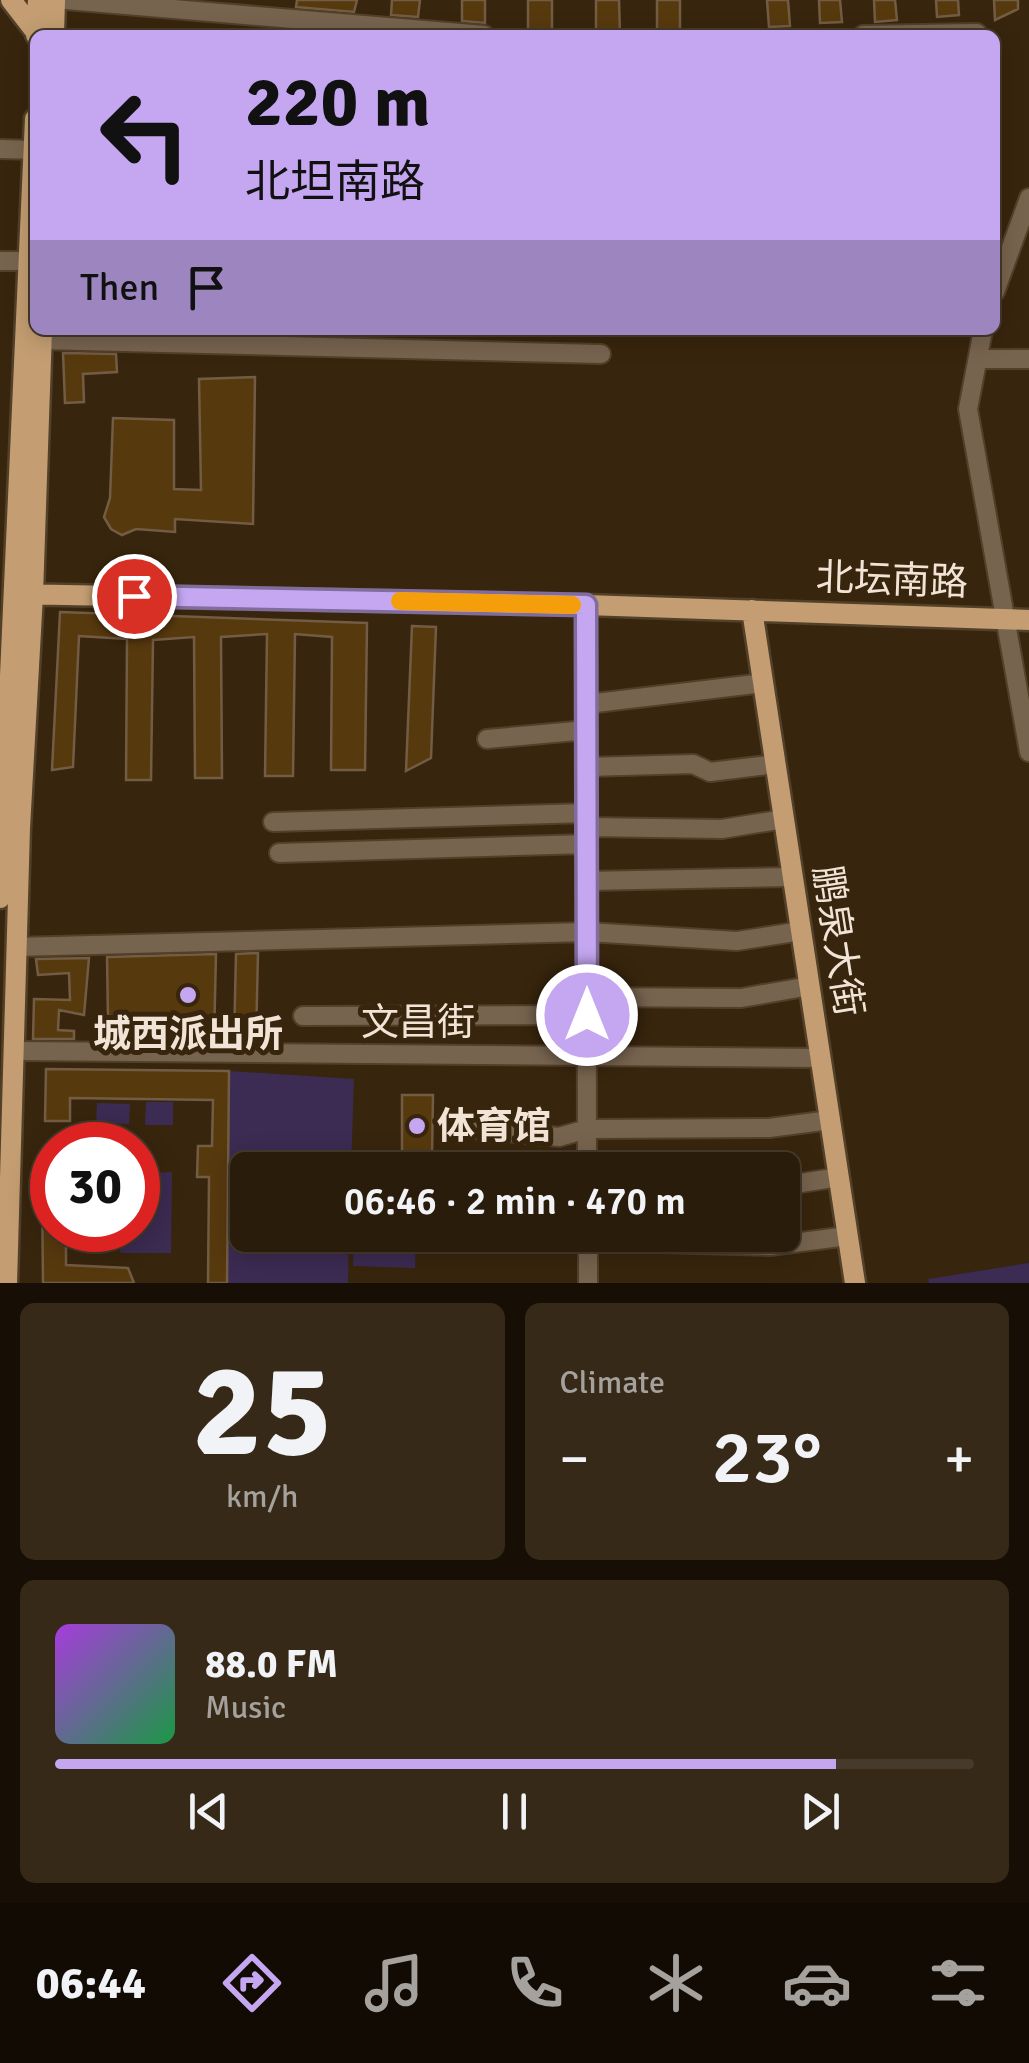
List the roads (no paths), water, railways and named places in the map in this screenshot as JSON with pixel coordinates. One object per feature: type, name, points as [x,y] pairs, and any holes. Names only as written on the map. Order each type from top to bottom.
[{"type":"main road","points":[[11,0],[37,30]]},
{"type":"main road","points":[[38,0],[41,30]]},
{"type":"main road","points":[[43,30],[55,0]]},
{"type":"main road","points":[[23,594],[30,335]]},
{"type":"main road","points":[[0,898],[7,827],[14,622],[23,594],[42,335]]},
{"type":"main road","name":"北坛南路","points":[[23,594],[586,605],[1029,620]]},
{"type":"main road","name":"鹏泉大街","points":[[752,610],[855,1283]]},
{"type":"main road","points":[[7,827],[16,947],[16,1051],[6,1132],[7,1283]]},
{"type":"street","points":[[66,0],[424,30]]},
{"type":"street","points":[[0,149],[30,150]]},
{"type":"street","points":[[1000,278],[1029,198]]},
{"type":"street","points":[[0,261],[30,261]]},
{"type":"street","points":[[42,335],[601,354]]},
{"type":"street","points":[[982,335],[968,410],[1029,752]]},
{"type":"street","points":[[978,358],[1029,359]]},
{"type":"street","points":[[586,605],[588,1152]]},
{"type":"street","points":[[586,704],[764,682]]},
{"type":"street","points":[[487,738],[587,730]]},
{"type":"street","points":[[587,768],[694,764],[710,772],[776,764]]},
{"type":"street","points":[[273,822],[722,829],[784,820]]},
{"type":"street","points":[[279,852],[587,828]]},
{"type":"street","points":[[587,881],[793,877]]},
{"type":"street","points":[[16,947],[587,932],[737,941],[801,931]]},
{"type":"street","points":[[303,1016],[741,998],[810,986]]},
{"type":"street","name":"文昌街","points":[[16,1051],[821,1058]]},
{"type":"street","points":[[464,1128],[558,1137],[588,1129],[769,1128],[830,1120]]},
{"type":"street","points":[[800,1183],[839,1177]]},
{"type":"street","points":[[800,1242],[848,1236]]},
{"type":"street","points":[[588,1252],[588,1283]]},
{"type":"place","name":"城西派出所","points":[[188,995]]},
{"type":"place","name":"体育馆","points":[[417,1126]]}]
